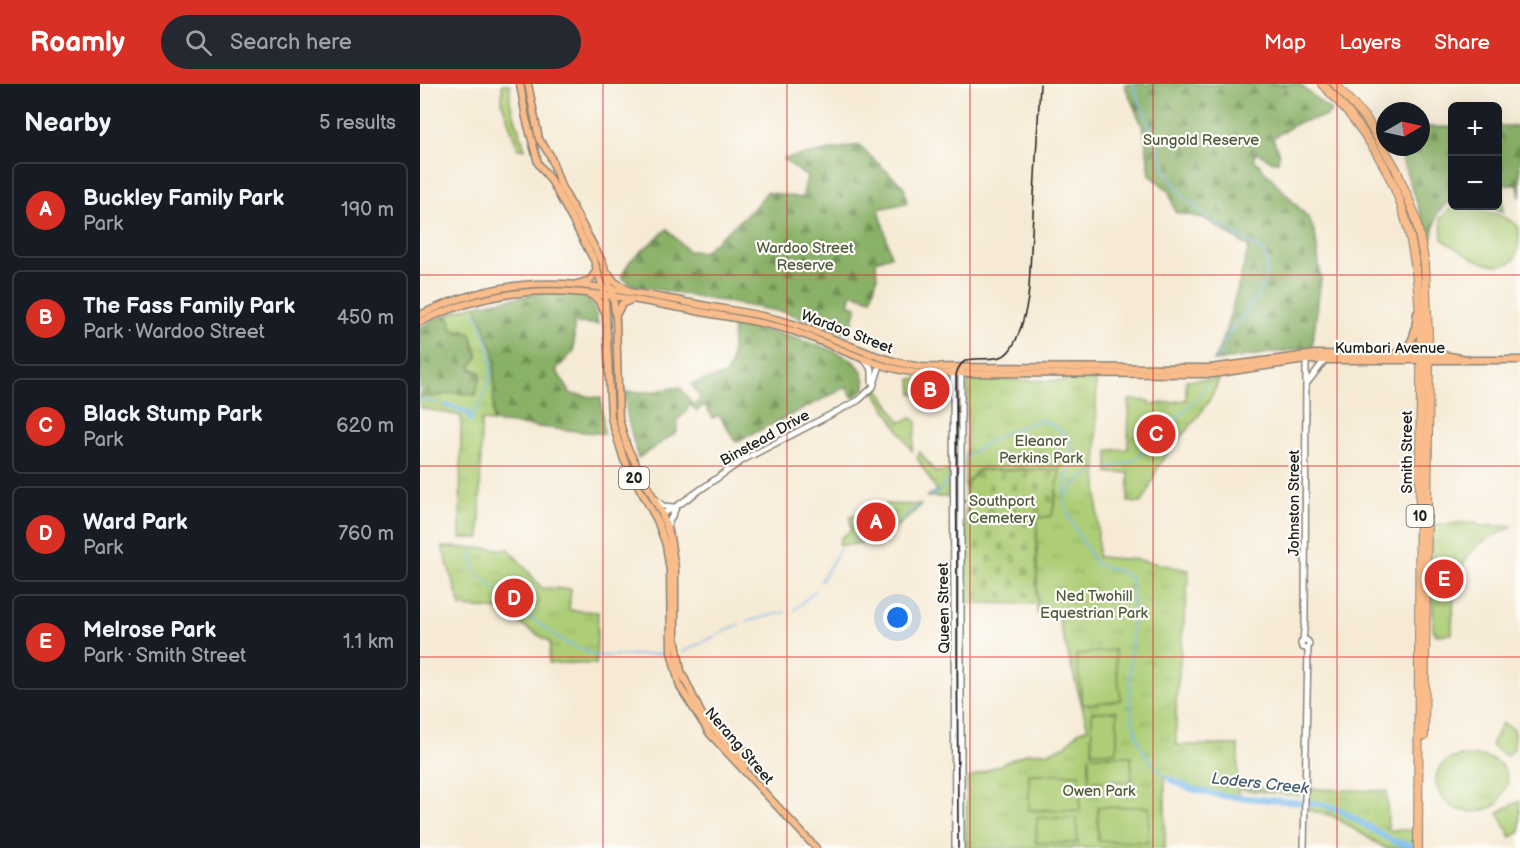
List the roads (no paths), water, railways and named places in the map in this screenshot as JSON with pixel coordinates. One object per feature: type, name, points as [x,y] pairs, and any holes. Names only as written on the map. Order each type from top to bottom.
[{"type":"highway","name":"Smith Street","points":[[1322,84],[1364,132],[1391,179],[1410,236],[1424,358],[1420,844]]},
{"type":"highway","name":"Smith Street","points":[[1335,84],[1382,142],[1411,204],[1425,264],[1428,342],[1424,358]]},
{"type":"highway","points":[[1342,84],[1344,93]]},
{"type":"main road","name":"20","points":[[520,84],[535,152],[542,170],[552,182],[597,270],[604,292],[608,319],[612,425],[624,460],[659,526],[669,567],[675,659]]},
{"type":"main road","name":"20","points":[[528,84],[537,134],[548,151],[561,186],[603,263],[612,293],[616,315],[619,418],[627,447],[667,526],[674,559],[675,659]]},
{"type":"main road","points":[[535,152],[542,148],[548,151]]},
{"type":"main road","points":[[542,170],[556,169]]},
{"type":"main road","points":[[603,263],[615,282],[634,296],[622,304],[616,315]]},
{"type":"main road","points":[[570,284],[590,280],[597,270]]},
{"type":"main road","name":"Wardoo Street","points":[[420,315],[492,289],[531,283],[570,284],[604,292],[778,319],[879,363]]},
{"type":"main road","name":"Wardoo Street","points":[[420,322],[472,300],[501,294],[536,290],[604,292]]},
{"type":"main road","points":[[584,292],[597,299],[608,319]]},
{"type":"main road","name":"Wardoo Street","points":[[634,296],[776,327],[879,363],[957,370],[1218,374],[1308,358]]},
{"type":"main road","points":[[1386,355],[1402,351],[1411,343],[1418,304]]},
{"type":"main road","points":[[1428,342],[1440,355]]},
{"type":"main road","name":"Kumbari Avenue","points":[[1308,358],[1386,355],[1520,360]]},
{"type":"main road","name":"Kumbari Avenue","points":[[1308,358],[1326,360],[1424,358],[1440,355],[1473,360]]},
{"type":"main road","name":"Wardoo Street","points":[[957,370],[1210,368],[1308,358]]},
{"type":"main road","points":[[659,526],[662,514]]},
{"type":"main road","name":"Nerang Street","points":[[675,659],[691,697],[727,746],[782,810]]},
{"type":"main road","name":"Nerang Street","points":[[675,659],[682,693],[702,723],[816,848]]},
{"type":"main road","points":[[727,746],[736,753],[744,750]]},
{"type":"street","name":"Johnston Street","points":[[1304,848],[1306,375],[1308,358]]},
{"type":"street","name":"Johnston Street","points":[[1306,384],[1308,358]]},
{"type":"street","points":[[864,359],[872,370],[872,386]]},
{"type":"street","points":[[1306,384],[1326,360]]},
{"type":"street","points":[[1296,361],[1303,366],[1306,375]]},
{"type":"street","name":"Binstead Drive","points":[[662,514],[678,506],[744,460],[852,405],[867,394],[879,363]]},
{"type":"street","name":"Queen Street","points":[[956,848],[957,370]]},
{"type":"street","name":"Queen Street","points":[[957,370],[961,848]]},
{"type":"street","points":[[654,499],[663,506],[678,506]]},
{"type":"street","name":"Binstead Drive","points":[[667,526],[678,506]]},
{"type":"waterway","name":"Loders Creek","points":[[1133,84],[1169,177],[1181,194],[1216,224],[1260,249],[1266,258],[1267,272],[1260,293],[1228,335],[1217,359]]},
{"type":"waterway","points":[[470,420],[486,392],[491,367],[487,341],[475,311]]},
{"type":"waterway","name":"Loders Creek","points":[[1107,469],[1134,460],[1201,395],[1207,382]]},
{"type":"waterway","points":[[420,399],[438,403]]},
{"type":"waterway","points":[[446,405],[469,413],[470,420]]},
{"type":"waterway","name":"Loders Creek","points":[[965,459],[991,440],[1041,420],[1058,428],[1068,437],[1072,447],[1072,457],[1065,493],[1065,506],[1095,564],[1120,571],[1131,579],[1133,604],[1130,687],[1132,714],[1138,739],[1150,761],[1170,779]]},
{"type":"waterway","name":"Loders Creek","points":[[1067,494],[1082,477],[1096,471]]},
{"type":"waterway","points":[[929,497],[941,490],[950,477]]},
{"type":"waterway","points":[[853,539],[896,522],[918,506]]},
{"type":"waterway","points":[[821,581],[840,549]]},
{"type":"waterway","points":[[470,551],[476,573],[521,610]]},
{"type":"waterway","points":[[794,610],[815,591]]},
{"type":"waterway","points":[[748,621],[785,612]]},
{"type":"waterway","points":[[526,614],[564,642],[597,656],[666,654]]},
{"type":"waterway","points":[[683,652],[739,624]]},
{"type":"waterway","name":"Loders Creek","points":[[1170,779],[1188,788],[1223,796],[1321,804],[1340,810],[1393,841],[1419,848]]},
{"type":"tram line","points":[[958,848],[956,375],[963,362],[1003,356],[1014,344],[1022,325],[1029,288],[1040,84]]},
{"type":"place","name":"The Fass Family Park","points":[[930,390]]},
{"type":"place","name":"Black Stump Park","points":[[1156,434]]},
{"type":"place","name":"Buckley Family Park","points":[[876,522]]},
{"type":"place","name":"Melrose Park","points":[[1444,579]]},
{"type":"place","name":"Ward Park","points":[[514,598]]},
{"type":"park label","name":"Sungold Reserve","points":[[1201,140]]},
{"type":"park label","name":"Wardoo Street Reserve","points":[[805,256]]},
{"type":"park label","name":"Eleanor Perkins Park","points":[[1041,450]]},
{"type":"park label","name":"Southport Cemetery","points":[[1002,510]]},
{"type":"park label","name":"Ned Twohill Equestrian Park","points":[[1094,604]]},
{"type":"park label","name":"Owen Park","points":[[1099,791]]}]
